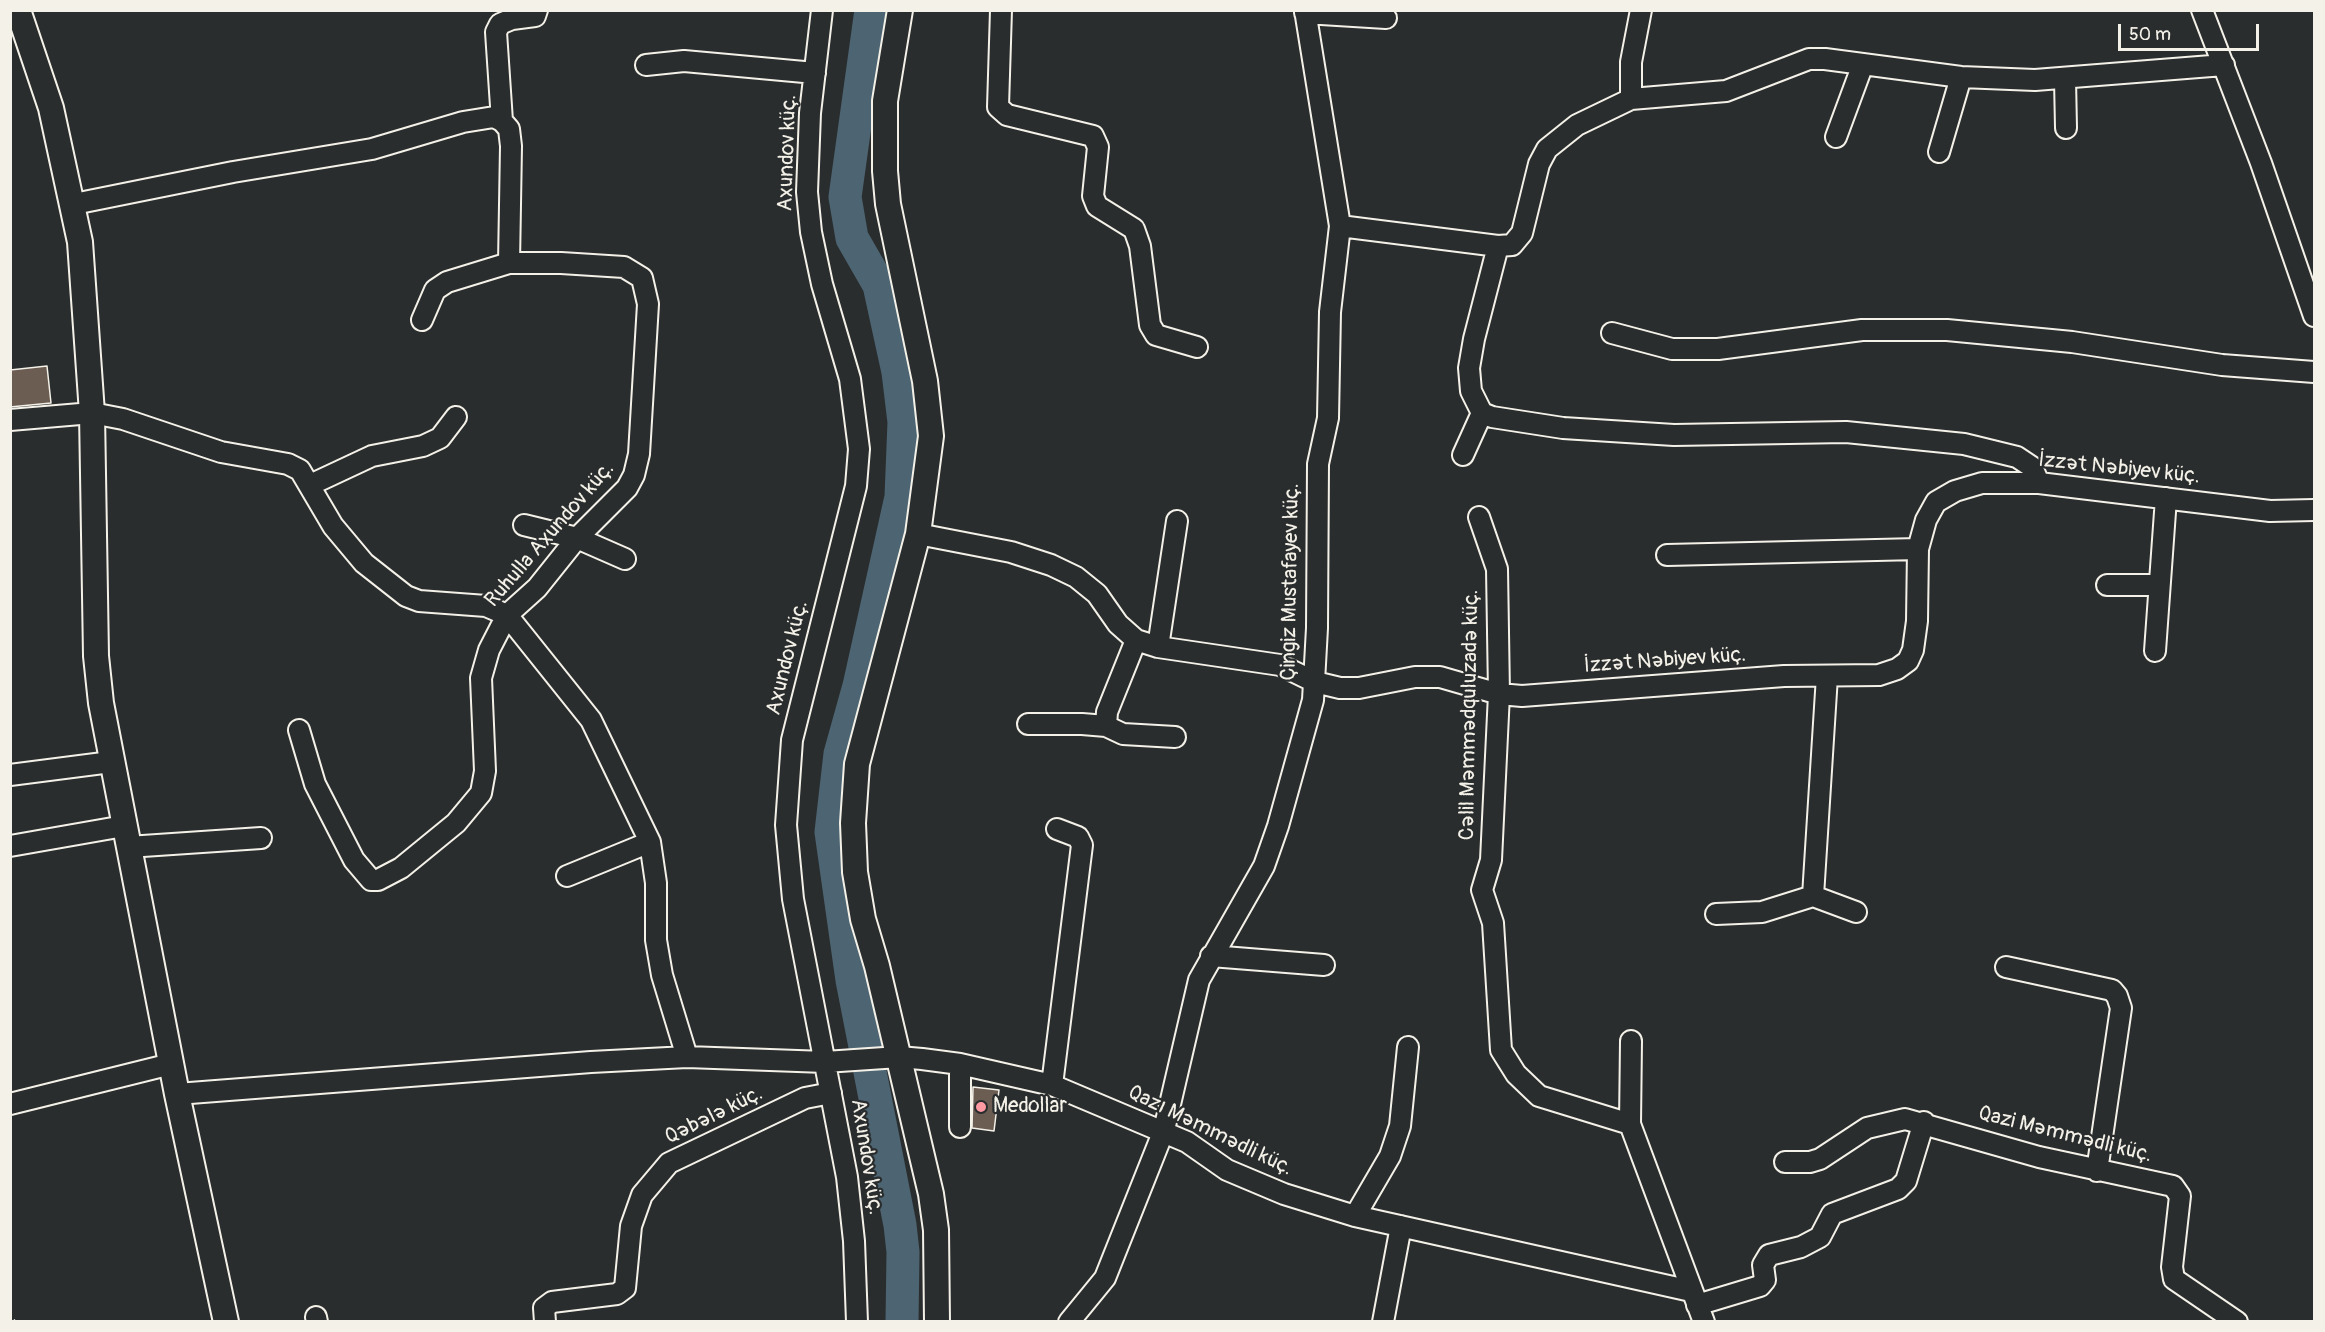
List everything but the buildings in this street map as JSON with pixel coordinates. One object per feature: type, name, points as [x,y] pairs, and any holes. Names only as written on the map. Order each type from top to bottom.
[{"type":"street","points":[[18,10],[51,108],[74,204],[86,291],[92,413],[96,656],[101,703],[171,1065],[226,1322]]},
{"type":"street","points":[[502,121],[496,32],[500,24],[512,19],[536,16],[537,10]]},
{"type":"street","name":"Axundov küç.","points":[[822,10],[815,73],[807,192],[811,232],[822,284],[850,379],[859,449],[856,486],[792,740],[787,785],[786,825],[792,890],[833,1062],[831,1093],[847,1177],[854,1241],[857,1322]]},
{"type":"street","points":[[900,10],[885,101],[884,142],[888,204],[901,255],[930,416],[929,464],[918,534],[857,764],[854,791],[855,872],[892,1058],[932,1194],[936,1230],[937,1322]]},
{"type":"street","points":[[1001,10],[998,107],[1007,115],[1093,136],[1098,147],[1093,196],[1097,206],[1134,229],[1140,246],[1150,325],[1156,335],[1197,347]]},
{"type":"street","points":[[1631,99],[1631,62],[1641,10]]},
{"type":"street","points":[[2202,10],[2314,316]]},
{"type":"street","points":[[1305,12],[1386,18]]},
{"type":"street","name":"Çingiz Mustafayev küç.","points":[[1069,1322],[1105,1278],[1164,1130],[1199,980],[1210,956],[1264,866],[1306,730],[1315,682],[1318,464],[1328,418],[1330,312],[1340,226],[1305,12]]},
{"type":"street","points":[[1340,226],[1498,246],[1512,245],[1522,233],[1539,164],[1547,149],[1577,125],[1631,99],[1726,91],[1809,59],[1825,58],[1961,77],[2065,79],[2224,65]]},
{"type":"street","points":[[646,65],[684,61],[815,73]]},
{"type":"street","points":[[1836,137],[1863,64]]},
{"type":"street","points":[[1939,152],[1961,77]]},
{"type":"street","points":[[2065,79],[2066,128]]},
{"type":"street","points":[[74,204],[233,172],[372,149],[463,122],[494,117],[502,121],[509,129],[511,146],[509,263]]},
{"type":"street","points":[[1498,246],[1474,339],[1469,368],[1471,391],[1482,413],[1492,417],[1563,429],[1674,435],[1846,432],[1964,444],[2017,457],[2032,467],[2039,483]]},
{"type":"street","name":"Ruhulla Axundov küç.","points":[[299,730],[315,784],[354,860],[371,880],[378,880],[401,868],[456,823],[481,794],[485,771],[481,678],[489,651],[507,615],[537,588],[577,538],[627,488],[634,475],[639,454],[646,291],[642,278],[624,267],[561,263],[509,263],[447,282],[435,290],[422,320]]},
{"type":"street","points":[[1612,333],[1672,349],[1718,349],[1862,330],[1947,330],[2072,342],[2222,365],[2314,372]]},
{"type":"street","points":[[10,420],[92,413],[123,419],[222,452],[288,464],[300,470],[333,526],[352,549],[382,579],[406,596],[419,600],[486,606],[507,615],[591,720],[650,843],[656,883],[656,940],[662,975],[687,1057]]},
{"type":"street","points":[[1463,455],[1482,413]]},
{"type":"street","points":[[310,485],[372,456],[423,446],[440,438],[456,417]]},
{"type":"street","name":"İzzət Nəbiyev küç.","points":[[918,534],[1011,552],[1051,565],[1076,577],[1097,594],[1118,624],[1136,640],[1158,647],[1280,665],[1315,682],[1341,688],[1359,688],[1415,677],[1440,677],[1499,694],[1522,696],[1784,676],[1879,675],[1897,669],[1908,661],[1913,650],[1917,621],[1918,549],[1926,520],[1936,502],[1955,491],[1982,483],[2039,483],[2270,511],[2314,510]]},
{"type":"street","points":[[2155,651],[2166,498]]},
{"type":"street","name":"Cəlil Məmmədquluzadə küç.","points":[[1479,518],[1497,569],[1499,694],[1491,860],[1482,890],[1493,923],[1501,1050],[1515,1074],[1539,1096],[1630,1124]]},
{"type":"street","points":[[1158,647],[1177,521]]},
{"type":"street","points":[[524,525],[577,538],[625,559]]},
{"type":"street","points":[[1667,555],[1918,549]]},
{"type":"street","points":[[2107,585],[2158,585]]},
{"type":"street","points":[[1106,726],[1107,712],[1136,640]]},
{"type":"street","points":[[1813,896],[1827,676]]},
{"type":"street","points":[[1028,724],[1106,726],[1124,734],[1175,737]]},
{"type":"street","points":[[10,775],[111,762]]},
{"type":"street","points":[[1052,1085],[1082,845],[1078,837],[1056,829]]},
{"type":"street","points":[[10,846],[126,837],[261,838]]},
{"type":"street","points":[[567,876],[650,843]]},
{"type":"street","points":[[1716,914],[1762,912],[1813,896],[1856,912]]},
{"type":"street","points":[[1210,956],[1324,965]]},
{"type":"street","points":[[2006,967],[2112,990],[2118,996],[2121,1008],[2097,1171]]},
{"type":"street","points":[[1631,1041],[1630,1124],[1697,1306],[1760,1286],[1765,1280],[1763,1265],[1769,1255],[1801,1246],[1820,1237],[1832,1214],[1898,1189],[1906,1181],[1924,1122]]},
{"type":"street","points":[[1355,1216],[1390,1156],[1400,1126],[1408,1047]]},
{"type":"street","name":"Qazı Məmmədli küç.","points":[[177,1094],[591,1062],[687,1057],[833,1062],[892,1058],[960,1064],[1052,1085],[1164,1130],[1187,1142],[1227,1170],[1284,1194],[1355,1216],[1401,1226],[1697,1306]]},
{"type":"street","points":[[960,1064],[960,1127]]},
{"type":"street","points":[[10,1104],[171,1065]]},
{"type":"street","name":"Qəbələ küç.","points":[[545,1322],[544,1308],[552,1302],[617,1294],[625,1288],[632,1226],[642,1195],[669,1163],[805,1098],[831,1093]]},
{"type":"street","name":"Qazi Məmmədli küç.","points":[[1785,1162],[1810,1162],[1820,1159],[1867,1128],[1887,1121],[1905,1119],[1924,1122],[2097,1171],[2173,1186],[2180,1196],[2172,1267],[2174,1279],[2237,1322]]},
{"type":"street","points":[[1383,1322],[1401,1226]]},
{"type":"path","points":[[10,1315],[15,1322]]},
{"type":"waterway","points":[[871,10],[845,197],[852,238],[879,285],[898,372],[904,422],[901,497],[859,686],[840,754],[831,832],[852,980],[900,1225],[903,1252],[902,1322]]},
{"type":"place","name":"Medollar","points":[[981,1107]]}]
